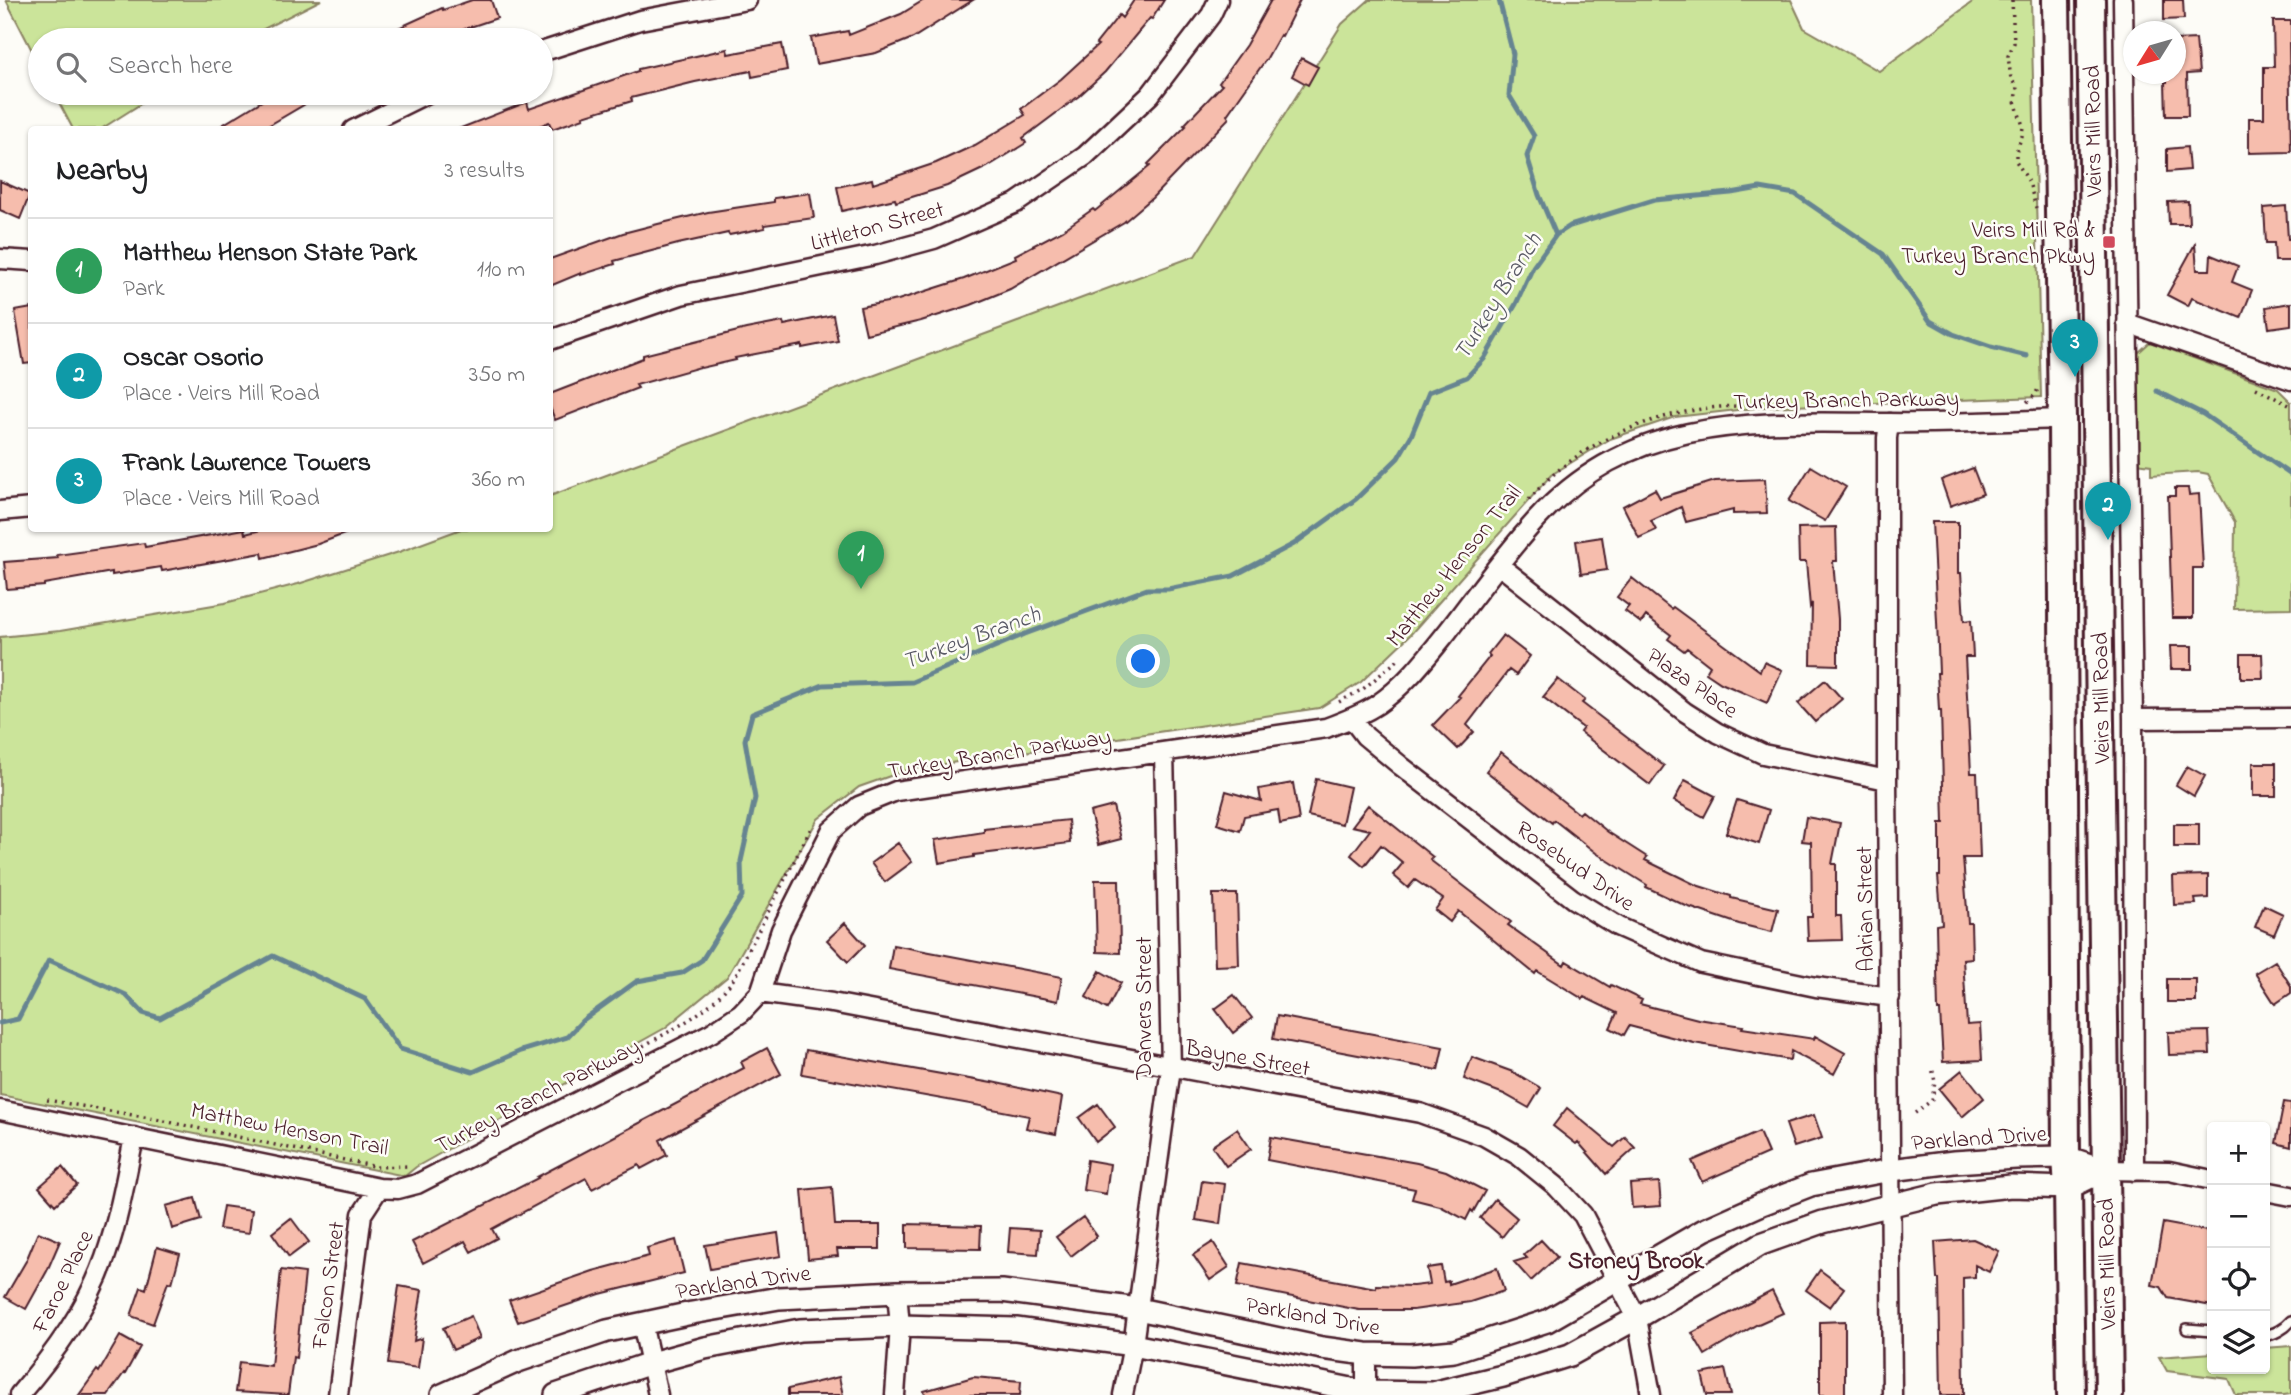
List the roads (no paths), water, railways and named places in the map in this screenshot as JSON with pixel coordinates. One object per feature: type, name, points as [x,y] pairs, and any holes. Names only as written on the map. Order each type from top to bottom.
[{"type":"main road","name":"Veirs Mill Road","points":[[2056,0],[2062,419],[2066,1157],[2071,1395]]},
{"type":"main road","name":"Veirs Mill Road","points":[[2091,0],[2104,1212],[2109,1395]]},
{"type":"street","points":[[553,48],[640,20],[747,0]]},
{"type":"street","name":"Littleton Street","points":[[553,339],[681,295],[875,255],[934,239],[1016,203],[1084,156],[1150,95],[1211,15],[1218,0]]},
{"type":"street","points":[[2123,0],[2133,719],[2134,1171]]},
{"type":"street","points":[[361,126],[404,105]]},
{"type":"street","points":[[0,259],[28,261]]},
{"type":"street","points":[[2127,323],[2291,380]]},
{"type":"street","name":"Turkey Branch Parkway","points":[[0,1110],[379,1188],[398,1189],[417,1184],[711,1033],[741,1013],[760,993],[781,930],[831,831],[859,806],[896,791],[1325,728],[1352,719],[1380,702],[1421,665],[1537,518],[1569,487],[1596,467],[1650,442],[1716,427],[1807,421],[1889,423],[2062,419]]},
{"type":"street","name":"Adrian Street","points":[[1889,423],[1887,780],[1892,1395]]},
{"type":"street","points":[[0,511],[28,508]]},
{"type":"street","name":"Plaza Place","points":[[1499,565],[1685,712],[1718,733],[1763,754],[1887,780]]},
{"type":"street","points":[[2133,719],[2291,718]]},
{"type":"street","name":"Rosebud Drive","points":[[1352,719],[1365,736],[1401,766],[1573,899],[1619,927],[1701,963],[1816,987],[1890,997]]},
{"type":"street","name":"Danvers Street","points":[[1123,1395],[1133,1345],[1171,1068],[1164,752]]},
{"type":"street","name":"Bayne Street","points":[[760,993],[832,1003],[1420,1113],[1484,1136],[1519,1156],[1556,1186],[1583,1215],[1637,1318],[1651,1395]]},
{"type":"street","name":"Faroe Place","points":[[19,1395],[58,1347],[78,1315],[104,1261],[119,1213],[134,1137]]},
{"type":"street","name":"Parkland Drive","points":[[442,1395],[517,1362],[607,1331],[779,1298],[897,1292],[1002,1291],[1138,1309],[1322,1348],[1366,1354],[1411,1355],[1454,1351],[1547,1321],[1704,1230],[1811,1185],[1891,1170],[1954,1162],[2066,1157],[2105,1170]]},
{"type":"street","points":[[556,1395],[650,1363],[705,1348],[800,1330],[900,1326],[1016,1329],[1133,1345],[1366,1393],[1432,1393],[1503,1376],[1570,1355],[1760,1244],[1823,1222],[1937,1194],[2011,1186],[2068,1188],[2105,1170],[2169,1171],[2207,1179]]},
{"type":"street","name":"Falcon Street","points":[[338,1395],[362,1214],[379,1188]]},
{"type":"street","points":[[2270,1192],[2291,1196]]},
{"type":"street","points":[[895,1395],[900,1326],[897,1292]]},
{"type":"street","points":[[642,1324],[658,1395]]},
{"type":"street","points":[[1366,1354],[1366,1393]]},
{"type":"lane","points":[[2270,1334],[2291,1321]]},
{"type":"lane","points":[[2187,1329],[2207,1331]]},
{"type":"waterway","points":[[1499,0],[1513,54],[1509,95],[1534,136],[1527,156],[1539,195],[1556,235]]},
{"type":"waterway","name":"Turkey Branch","points":[[0,1023],[18,1019],[49,960],[126,995],[143,1013],[160,1018],[273,956],[365,999],[400,1049],[473,1072],[521,1051],[567,1037],[583,1020],[637,981],[682,973],[702,960],[742,896],[741,861],[755,798],[745,740],[752,714],[823,685],[912,682],[1025,634],[1147,589],[1168,589],[1233,576],[1294,544],[1356,499],[1398,458],[1411,436],[1429,392],[1467,377],[1484,359],[1516,304],[1533,267],[1556,235],[1570,226],[1654,200],[1760,188],[1795,194],[1883,254],[1930,321],[1953,334],[2027,356]]},
{"type":"waterway","name":"Turkey Branch","points":[[2157,391],[2203,414],[2291,475]]},
{"type":"place","name":"Veirs Mill Rd & Turkey Branch Pkwy","points":[[2109,242]]},
{"type":"place","name":"Frank Lawrence Towers","points":[[2075,377]]},
{"type":"place","name":"Oscar Osorio","points":[[2108,540]]},
{"type":"place","name":"Matthew Henson State Park","points":[[861,589]]},
{"type":"district","name":"Stoney Brook","points":[[1636,1260]]}]
